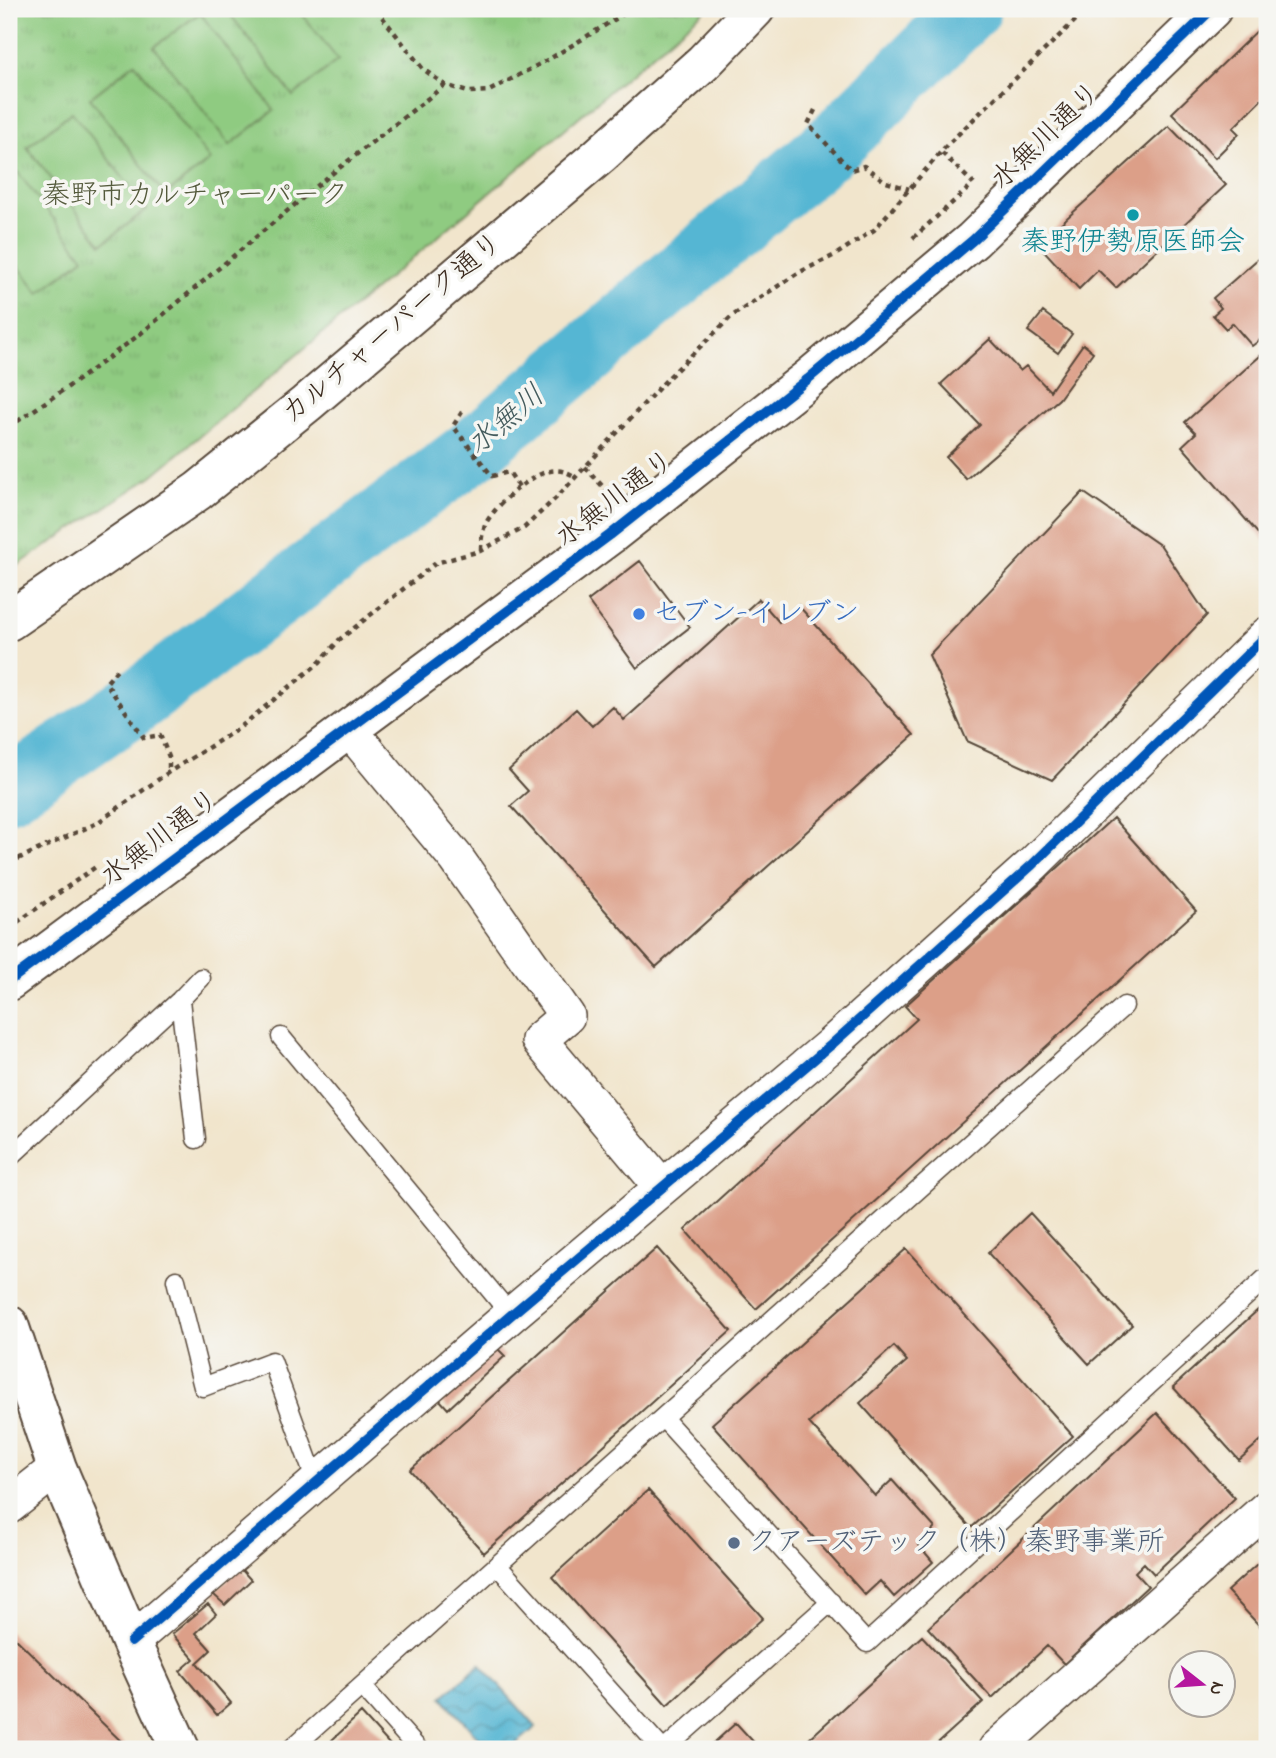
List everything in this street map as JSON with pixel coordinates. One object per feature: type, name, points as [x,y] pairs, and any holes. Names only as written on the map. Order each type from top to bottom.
[{"type":"street","name":"カルチャーパーク通り","points":[[9,621],[198,491],[306,404],[599,156],[704,62],[755,9]]},
{"type":"street","name":"水無川通り","points":[[9,981],[610,535],[808,379],[973,240],[1212,9]]},
{"type":"street","points":[[131,1642],[662,1186],[831,1045],[1022,874],[1267,635]]},
{"type":"street","points":[[348,728],[456,858],[566,1016],[539,1040],[662,1186]]},
{"type":"street","points":[[9,1325],[57,1468],[180,1749]]},
{"type":"street","points":[[9,1506],[57,1468]]},
{"type":"street","points":[[996,1749],[1267,1508]]},
{"type":"lane","points":[[9,1158],[201,978]]},
{"type":"lane","points":[[180,1000],[196,1139]]},
{"type":"lane","points":[[291,1749],[1124,1006]]},
{"type":"lane","points":[[281,1037],[511,1315]]},
{"type":"lane","points":[[663,1418],[867,1643],[1267,1278]]},
{"type":"lane","points":[[176,1280],[202,1387],[272,1361],[317,1482]]},
{"type":"lane","points":[[497,1565],[663,1749],[831,1602]]},
{"type":"lane","points":[[362,1686],[418,1749]]},
{"type":"path","points":[[376,9],[423,69],[445,85],[468,92],[489,91],[551,58],[632,9]]},
{"type":"path","points":[[9,863],[97,822],[238,729],[320,662],[339,640],[436,563],[480,551],[524,528],[576,477],[670,376],[732,316],[798,273],[835,255],[874,230],[947,145],[1087,9]]},
{"type":"path","points":[[9,427],[139,335],[330,176],[445,85]]},
{"type":"path","points":[[815,110],[808,124],[851,170],[864,166],[886,181],[909,189]]},
{"type":"path","points":[[912,240],[974,184],[942,153]]},
{"type":"path","points":[[462,412],[453,426],[492,476],[509,472],[520,488]]},
{"type":"path","points":[[585,467],[606,490]]},
{"type":"path","points":[[480,551],[481,536],[486,524],[496,509],[520,488],[550,471],[564,471],[576,477]]},
{"type":"path","points":[[596,497],[617,482]]},
{"type":"path","points":[[117,670],[106,683],[144,738],[160,735],[169,757],[169,772]]},
{"type":"path","points":[[9,928],[105,860]]},
{"type":"green space","name":"秦野市カルチャーパーク","points":[[9,9],[706,9],[152,476],[9,571]]},
{"type":"green space","points":[[226,9],[298,9],[338,60],[293,96]]},
{"type":"green space","points":[[200,13],[274,110],[230,145],[154,47]]},
{"type":"green space","points":[[135,63],[210,160],[165,195],[90,98]]},
{"type":"green space","points":[[72,112],[147,209],[102,244],[27,147]]},
{"type":"green space","points":[[9,161],[84,258],[39,293],[9,254]]},
{"type":"water","points":[[480,1664],[536,1727],[510,1749],[488,1749],[442,1697]]},
{"type":"building","points":[[1267,21],[1267,94],[1233,128],[1239,134],[1215,158],[1172,113]]},
{"type":"building","name":"秦野伊勢原医師会","points":[[1169,126],[1226,185],[1116,288],[1098,270],[1079,289],[1038,244]]},
{"type":"building","points":[[1259,258],[1267,268],[1267,346],[1261,339],[1252,346],[1232,323],[1226,329],[1213,315],[1221,308],[1213,298]]},
{"type":"building","points":[[1043,312],[1072,334],[1058,353],[1028,331]]},
{"type":"building","points":[[990,339],[1020,371],[1026,366],[1050,391],[1083,344],[1093,352],[1059,399],[966,479],[946,457],[980,425],[941,384]]},
{"type":"building","points":[[1267,350],[1267,544],[1182,446],[1196,433],[1185,422]]},
{"type":"building","points":[[1083,492],[1161,546],[1207,615],[1052,780],[967,741],[929,655]]},
{"type":"building","name":"セブン-イレブン","points":[[640,561],[690,627],[637,668],[588,601]]},
{"type":"building","points":[[759,599],[779,622],[798,605],[914,735],[656,967],[511,806],[528,791],[509,770],[576,709],[592,726],[613,707],[624,720]]},
{"type":"building","points":[[1113,818],[1196,911],[756,1309],[685,1230],[917,1019],[905,1006]]},
{"type":"building","points":[[1030,1213],[1132,1325],[1089,1364],[988,1253]]},
{"type":"building","points":[[657,1248],[731,1331],[484,1553],[410,1470]]},
{"type":"building","points":[[906,1249],[1073,1436],[971,1528],[860,1403],[907,1361],[894,1346],[809,1423],[875,1496],[892,1480],[935,1528],[918,1544],[933,1562],[894,1597],[880,1581],[865,1595],[712,1424]]},
{"type":"building","points":[[1259,1309],[1267,1318],[1267,1435],[1239,1460],[1173,1387]]},
{"type":"building","points":[[496,1347],[505,1356],[448,1409],[439,1399]]},
{"type":"building","points":[[1157,1413],[1235,1498],[1154,1574],[1144,1563],[1135,1572],[1148,1586],[1064,1664],[1047,1646],[992,1698],[928,1628]]},
{"type":"building","points":[[648,1490],[763,1618],[667,1705],[552,1577]]},
{"type":"building","points":[[1267,1555],[1267,1634],[1227,1591]]},
{"type":"building","points":[[240,1568],[251,1580],[225,1605],[213,1594]]},
{"type":"building","points":[[208,1604],[216,1614],[196,1633],[211,1650],[197,1663],[231,1703],[217,1715],[180,1671],[194,1659],[172,1634]]},
{"type":"building","points":[[9,1632],[129,1749],[9,1749]]},
{"type":"building","points":[[922,1636],[983,1702],[931,1749],[798,1749]]},
{"type":"building","points":[[361,1713],[391,1746],[388,1749],[341,1749],[332,1740]]},
{"type":"building","points":[[736,1723],[760,1749],[707,1749]]},
{"type":"waterway","name":"水無川","points":[[9,790],[125,710],[472,451],[830,147],[970,9]]},
{"type":"cycle path","points":[[9,981],[610,535],[808,379],[973,240],[1212,9]]},
{"type":"cycle path","points":[[131,1642],[511,1315],[831,1045],[1032,865],[1267,635]]},
{"type":"place","name":"秦野伊勢原医師会","points":[[1133,215]]},
{"type":"place","name":"セブン-イレブン","points":[[639,614]]},
{"type":"place","name":"クアーズテック（株）秦野事業所","points":[[734,1543]]}]
